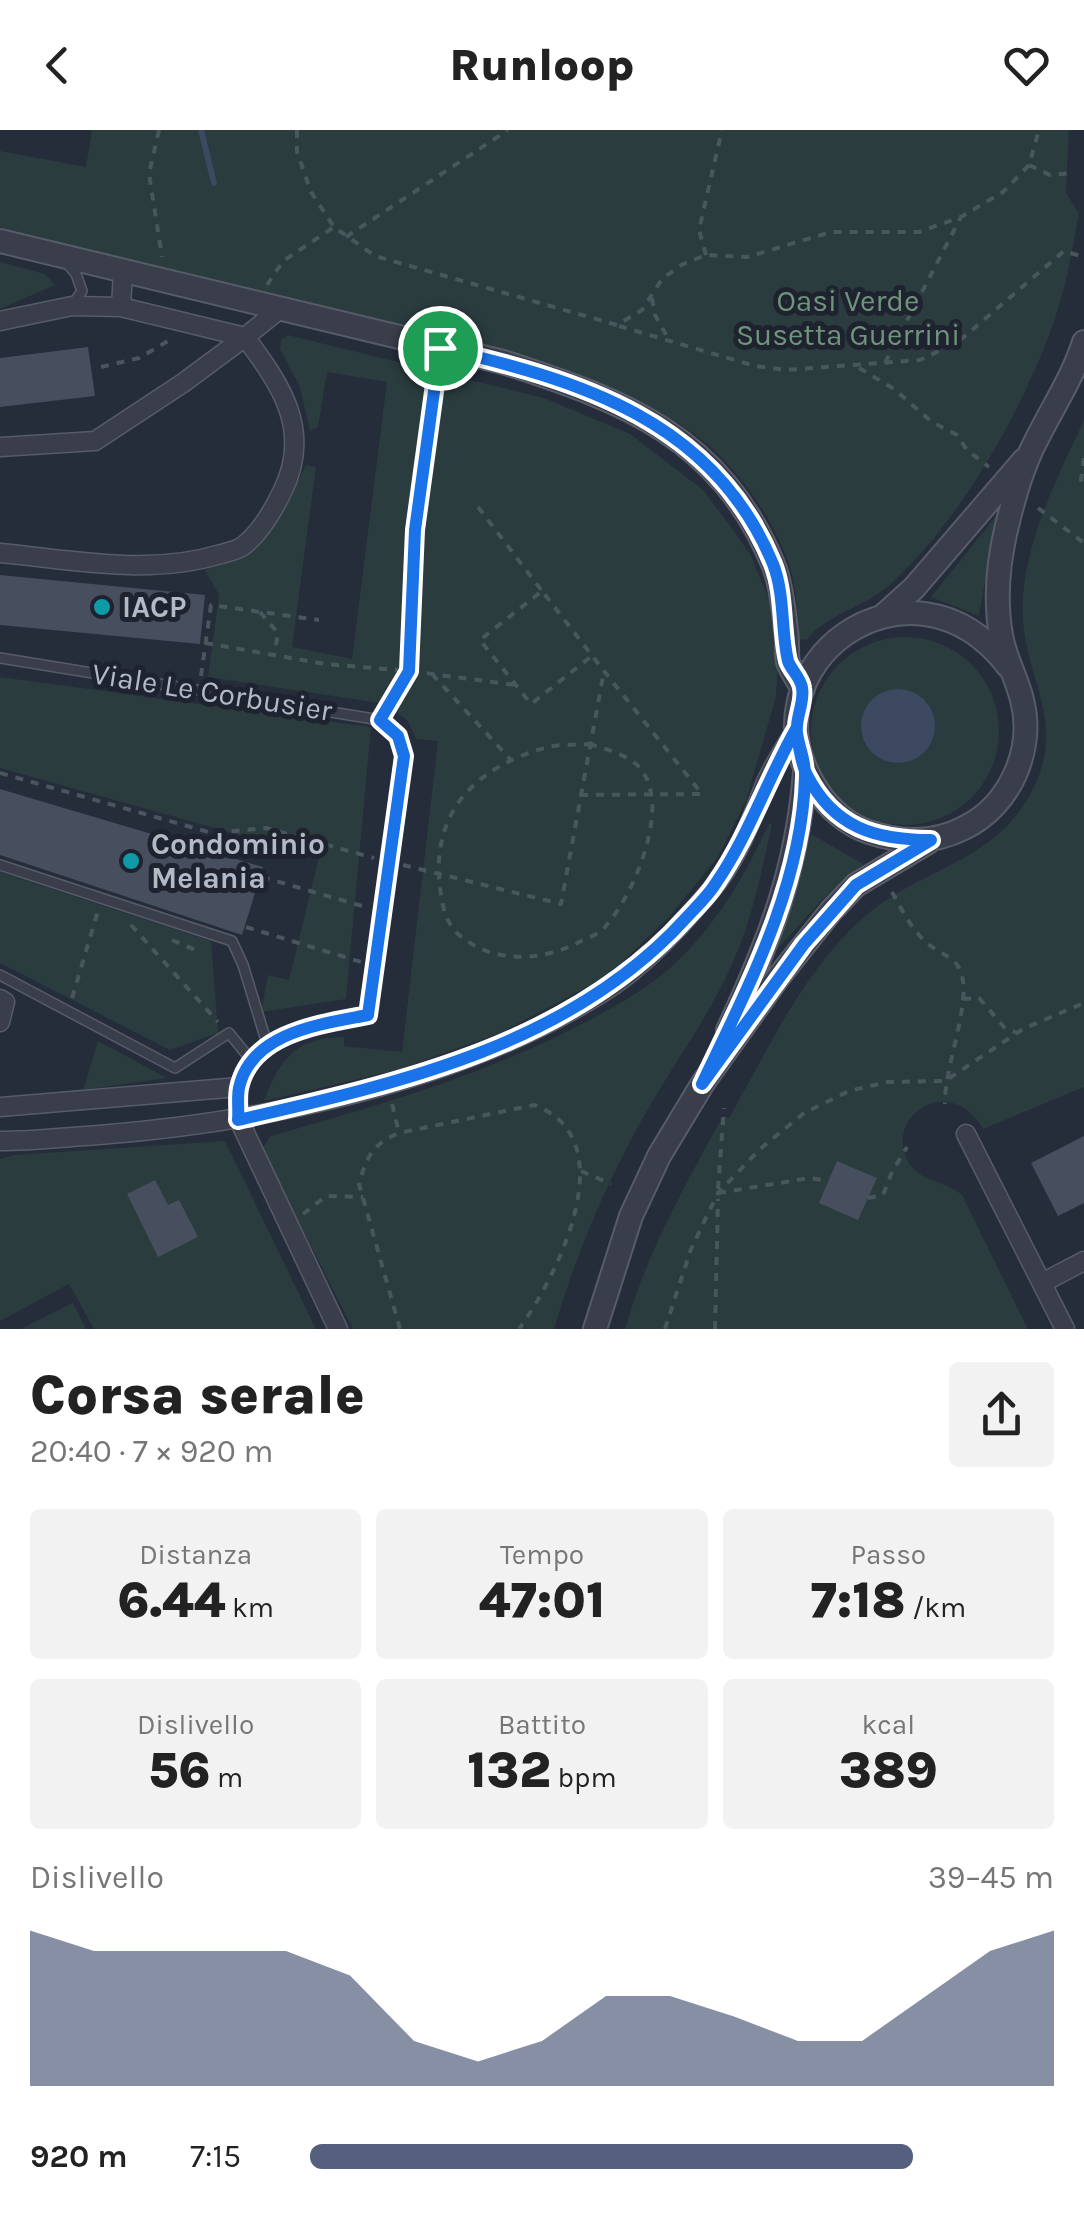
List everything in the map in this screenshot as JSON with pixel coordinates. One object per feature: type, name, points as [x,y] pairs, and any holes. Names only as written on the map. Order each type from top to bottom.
[{"type":"street","points":[[0,241],[503,362],[575,385],[642,415],[689,446],[721,476],[746,513],[774,566],[788,662],[803,688]]},
{"type":"street","points":[[121,307],[123,271]]},
{"type":"street","points":[[0,321],[72,306],[121,307],[244,336],[270,370],[292,416],[296,440],[291,472],[274,510],[242,548],[158,567],[0,554]]},
{"type":"street","points":[[0,448],[95,441],[183,383],[280,309]]},
{"type":"street","points":[[595,1329],[632,1216],[659,1156],[702,1084],[804,944],[856,885],[931,840],[966,828],[996,805],[1016,774],[1026,738],[1023,701],[1008,666],[1000,632],[998,581],[1006,531],[1029,454],[1084,342]]},
{"type":"street","points":[[0,1141],[142,1132],[238,1120],[387,1082],[521,1036],[603,993],[660,947],[714,887],[748,832],[768,778],[796,729],[803,688],[821,656],[849,630],[884,615],[914,588],[1029,454]]},
{"type":"street","points":[[884,615],[919,613],[954,621],[984,640],[1008,666]]},
{"type":"street","points":[[796,729],[806,772],[826,804],[856,828],[893,840],[931,840]]},
{"type":"street","points":[[702,1084],[758,962],[782,898],[798,842],[806,772]]},
{"type":"street","points":[[0,999],[5,1002],[0,1022]]},
{"type":"street","points":[[0,1107],[239,1087]]},
{"type":"street","points":[[238,1120],[338,1329]]},
{"type":"street","points":[[966,1134],[1065,1329]]},
{"type":"street","points":[[1042,1283],[1084,1261]]},
{"type":"lane","points":[[62,256],[76,274],[82,291],[72,306]]},
{"type":"lane","name":"Viale Le Corbusier","points":[[0,658],[380,720]]},
{"type":"lane","points":[[238,1120],[239,1087],[252,1060],[280,1037],[368,1015],[404,756],[398,736],[380,720]]},
{"type":"lane","points":[[0,865],[232,941],[243,964],[268,1047]]},
{"type":"lane","points":[[0,975],[175,1068],[229,1033],[252,1060]]},
{"type":"path","points":[[159,130],[149,174],[166,282]]},
{"type":"path","points":[[297,130],[297,152],[311,192],[334,227],[375,256],[754,366],[786,370],[920,360],[958,342],[1064,251],[1084,257]]},
{"type":"path","points":[[346,237],[508,130]]},
{"type":"path","points":[[706,256],[699,230],[722,130]]},
{"type":"path","points":[[617,325],[642,310],[662,279],[682,265],[706,256],[747,257],[831,232],[919,232],[961,217],[1003,192],[1028,165],[1039,130]]},
{"type":"path","points":[[1028,165],[1050,176],[1072,173]]},
{"type":"path","points":[[886,363],[961,217]]},
{"type":"path","points":[[255,303],[283,261],[334,227]]},
{"type":"path","points":[[652,298],[655,315],[669,340]]},
{"type":"path","points":[[101,367],[139,358],[168,341],[186,323]]},
{"type":"path","points":[[380,720],[409,671],[415,530],[440,348]]},
{"type":"path","points":[[856,367],[894,389],[932,422],[957,435],[967,450],[989,467]]},
{"type":"path","points":[[1084,458],[1084,488]]},
{"type":"path","points":[[478,507],[702,794],[580,795]]},
{"type":"path","points":[[1038,508],[1084,543]]},
{"type":"path","points":[[542,591],[480,640],[531,704],[592,655]]},
{"type":"path","points":[[199,690],[212,605],[319,620]]},
{"type":"path","points":[[259,612],[278,633],[274,655]]},
{"type":"path","points":[[205,643],[325,664],[516,685]]},
{"type":"path","points":[[0,773],[212,833],[266,828],[561,904],[604,671]]},
{"type":"path","points":[[432,674],[511,760]]},
{"type":"path","points":[[590,744],[638,766],[654,795],[640,870],[623,904],[603,930],[565,950],[520,958],[484,952],[456,932],[442,908],[439,873],[446,824],[458,799],[511,760],[547,746],[590,744]]},
{"type":"path","points":[[262,876],[383,912]]},
{"type":"path","points":[[890,888],[918,934],[928,945],[952,958],[962,974],[964,1000],[945,1081],[946,1104]]},
{"type":"path","points":[[68,1010],[98,912]]},
{"type":"path","points":[[128,922],[229,1033]]},
{"type":"path","points":[[246,926],[375,967]]},
{"type":"path","points":[[964,1000],[979,998],[1004,1027],[1017,1033]]},
{"type":"path","points":[[665,1329],[690,1248],[718,1193],[804,1113],[849,1091],[888,1082],[945,1081],[1017,1033],[1084,1003]]},
{"type":"path","points":[[387,1082],[399,1133]]},
{"type":"path","points":[[400,1329],[360,1184],[364,1163],[378,1142],[399,1133],[534,1105],[553,1112],[573,1133],[582,1171],[576,1208],[555,1267],[519,1329]]},
{"type":"path","points":[[715,1329],[724,1108]]},
{"type":"path","points":[[868,1198],[883,1195],[907,1147]]},
{"type":"path","points":[[582,1171],[612,1184]]},
{"type":"path","points":[[718,1193],[810,1178],[828,1181]]},
{"type":"path","points":[[288,1225],[326,1196],[363,1196]]},
{"type":"green space","name":"Oasi Verde Susetta Guerrini","points":[[92,130],[1069,130],[1066,193],[1079,213],[1056,316],[1023,395],[980,473],[931,542],[897,578],[870,599],[828,621],[807,640],[800,639],[795,588],[786,555],[749,490],[714,450],[677,422],[636,399],[591,379],[495,349],[0,227],[0,151],[86,167]]},
{"type":"green space","points":[[0,262],[45,274],[55,285],[0,309]]},
{"type":"green space","points":[[288,335],[544,398],[630,434],[703,490],[750,554],[776,616],[779,649],[776,697],[746,801],[718,857],[669,917],[608,976],[500,1033],[397,1070],[264,1101],[284,1062],[313,1041],[344,1037],[344,1046],[402,1052],[438,741],[416,739],[408,721],[386,704],[208,677],[219,595],[205,570],[251,552],[281,515],[306,465],[316,467],[292,647],[352,659],[387,382],[327,372],[318,427],[310,431],[300,387],[280,349],[281,340]]},
{"type":"green space","points":[[1084,420],[1084,1087],[983,1129],[969,1112],[953,1103],[937,1102],[911,1117],[904,1131],[903,1146],[914,1170],[962,1195],[1028,1329],[625,1329],[656,1246],[695,1168],[723,1116],[729,1118],[823,961],[864,917],[887,900],[1001,832],[1035,785],[1046,741],[1042,702],[1023,622],[1026,570],[1041,518]]},
{"type":"green space","points":[[996,516],[979,616],[931,597]]},
{"type":"green space","points":[[905,637],[941,645],[971,665],[991,695],[999,731],[991,767],[971,797],[941,817],[905,825],[869,817],[839,797],[819,767],[811,731],[819,695],[839,665],[869,645]]},
{"type":"green space","points":[[0,677],[371,727],[346,999],[261,1012],[268,975],[289,980],[319,857],[0,768]]},
{"type":"green space","points":[[769,824],[760,877],[739,948],[715,999],[639,1124],[610,1181],[554,1329],[353,1329],[262,1149],[271,1136],[381,1104],[490,1066],[560,1035],[631,996],[670,968],[715,919]]},
{"type":"green space","points":[[811,834],[863,864],[821,901],[772,955]]},
{"type":"green space","points":[[0,872],[211,941],[218,1033],[170,1050],[0,963]]},
{"type":"green space","points":[[98,1041],[167,1078],[83,1090]]},
{"type":"green space","points":[[225,1141],[316,1329],[94,1329],[69,1284],[0,1321],[0,1159]]},
{"type":"green space","points":[[73,1303],[86,1329],[21,1329]]},
{"type":"water","points":[[898,689],[924,700],[935,726],[924,752],[898,763],[872,752],[861,726],[872,700]]},
{"type":"building","points":[[88,347],[95,396],[0,407],[0,358]]},
{"type":"building","name":"IACP","points":[[0,575],[205,595],[200,644],[0,625]]},
{"type":"building","name":"Condominio Melania","points":[[0,789],[263,867],[242,935],[0,855]]},
{"type":"building","points":[[1084,1136],[1084,1203],[1058,1216],[1031,1163]]},
{"type":"building","points":[[837,1161],[877,1178],[858,1220],[819,1203]]},
{"type":"building","points":[[155,1180],[168,1205],[179,1200],[198,1237],[158,1257],[127,1194]]},
{"type":"waterway","points":[[201,130],[214,183]]},
{"type":"place","name":"IACP","points":[[102,607]]},
{"type":"place","name":"Condominio Melania","points":[[131,861]]},
{"type":"route","points":[[440,348],[415,530],[409,671],[380,720],[398,736],[404,756],[368,1015],[280,1037],[252,1060],[239,1087],[238,1120],[420,1073],[521,1036],[603,993],[660,947],[714,887],[748,832],[768,778],[796,729],[806,772],[826,804],[856,828],[893,840],[931,840],[856,885],[776,979],[702,1084],[766,944],[795,858],[801,826],[806,772],[796,729],[803,688],[788,662],[774,566],[721,476],[689,446],[642,415],[575,385],[503,362],[440,348]]}]
